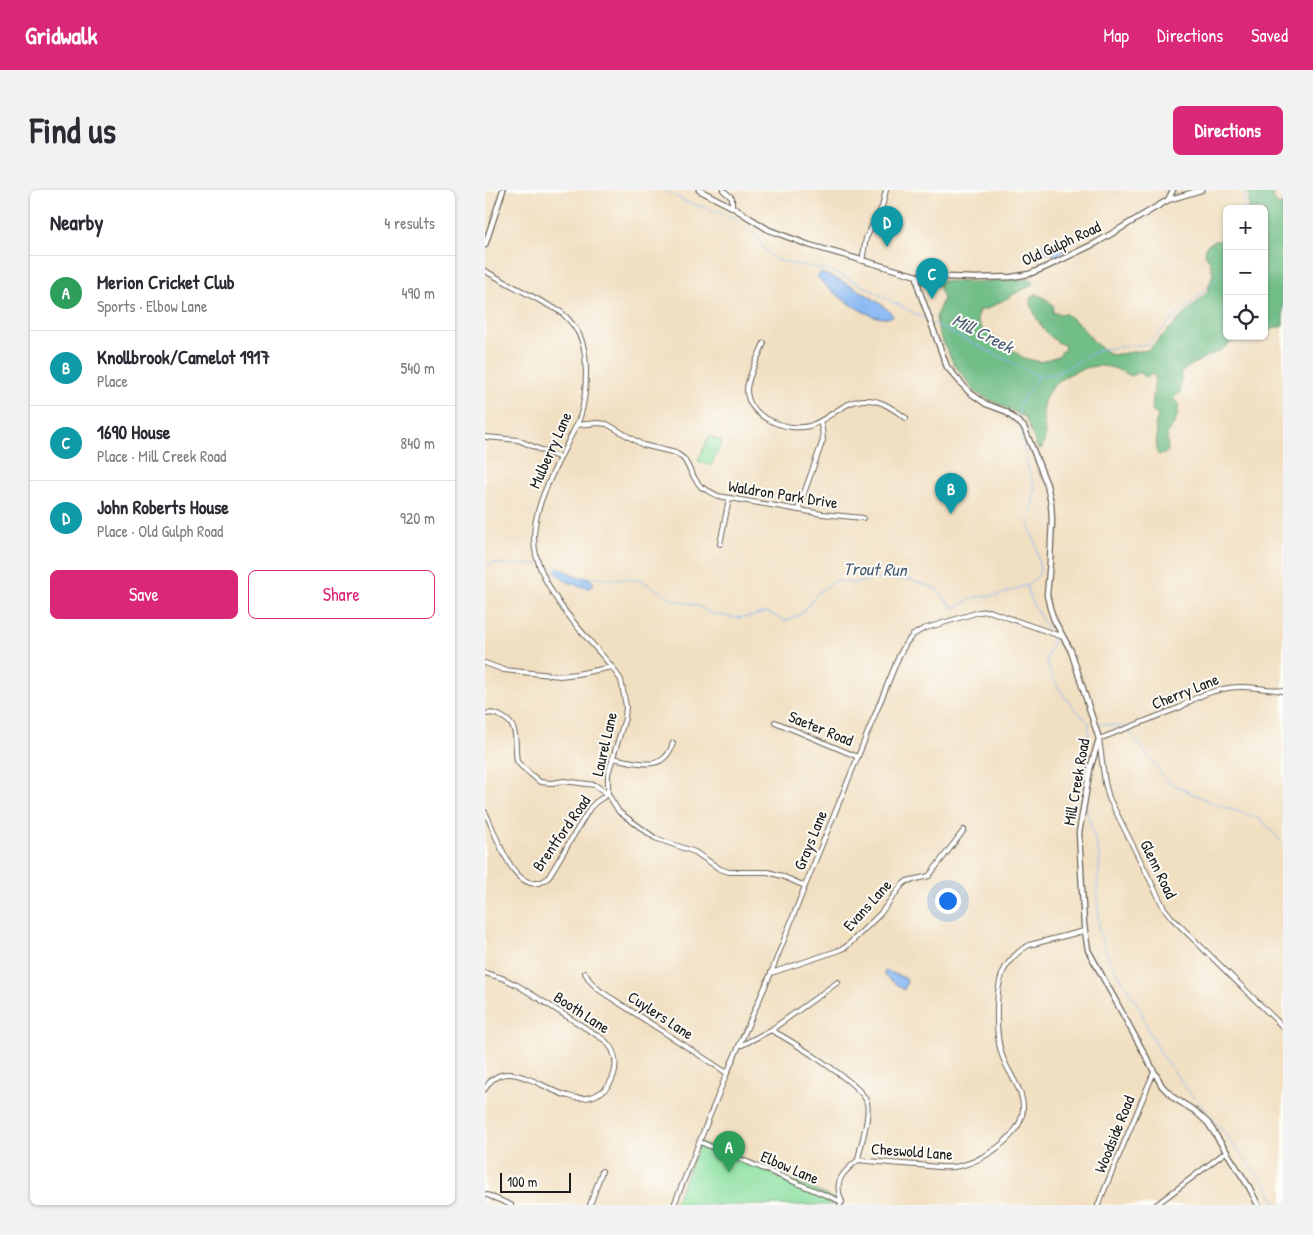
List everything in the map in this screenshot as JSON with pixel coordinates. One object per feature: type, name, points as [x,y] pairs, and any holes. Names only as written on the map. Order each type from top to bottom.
[{"type":"street","points":[[485,245],[503,190]]},
{"type":"street","name":"Old Gulph Road","points":[[699,190],[732,207],[769,230],[809,245],[917,276],[989,278],[1029,274],[1096,242],[1168,200],[1201,190]]},
{"type":"street","points":[[723,190],[732,198],[732,207]]},
{"type":"street","points":[[862,261],[866,238],[882,207],[886,190]]},
{"type":"street","points":[[1168,200],[1173,190]]},
{"type":"street","name":"Mulberry Lane","points":[[485,271],[554,308],[570,320],[579,333],[585,349],[587,384],[584,400],[577,425],[560,458],[534,523],[535,542],[538,561],[553,596],[612,668]]},
{"type":"street","name":"Mill Creek Road","points":[[917,276],[919,290],[947,367],[958,381],[977,398],[1005,411],[1024,427],[1047,485],[1051,503],[1051,560],[1047,595],[1054,620],[1071,651],[1099,739],[1090,769],[1079,833],[1084,931],[1088,950],[1154,1072],[1168,1093],[1195,1111],[1208,1123],[1249,1186],[1258,1205]]},
{"type":"street","points":[[764,343],[747,389],[748,397],[755,409],[766,419],[791,427],[803,427],[820,422],[848,404],[863,400],[879,402],[906,418]]},
{"type":"street","points":[[798,510],[823,440],[820,422]]},
{"type":"street","name":"Waldron Park Drive","points":[[577,425],[607,424],[643,445],[676,453],[685,459],[695,479],[704,489],[729,498],[798,510],[863,518]]},
{"type":"street","points":[[485,438],[518,440],[560,458]]},
{"type":"street","points":[[720,544],[729,498]]},
{"type":"street","name":"Grays Lane","points":[[674,1205],[727,1074],[771,973],[899,656],[906,643],[923,628],[989,611],[1064,637]]},
{"type":"street","points":[[485,663],[504,670],[560,676],[612,668]]},
{"type":"street","name":"Laurel Lane","points":[[612,668],[621,680],[626,706],[625,718],[607,774],[609,794],[619,812],[660,840],[695,852],[720,869],[729,872],[768,872],[805,886]]},
{"type":"street","name":"Cherry Lane","points":[[1099,739],[1181,707],[1188,701],[1220,688],[1240,686],[1283,691]]},
{"type":"street","points":[[485,714],[498,714],[511,722],[516,734],[517,761],[537,780],[552,783],[564,781],[595,785],[609,794]]},
{"type":"street","name":"Saeter Road","points":[[775,722],[858,757]]},
{"type":"street","name":"Glenn Road","points":[[1099,739],[1109,798],[1164,908],[1283,1027]]},
{"type":"street","points":[[612,758],[648,764],[655,763],[665,757],[673,743]]},
{"type":"street","name":"Brentford Road","points":[[485,812],[507,862],[523,879],[539,884],[547,878],[590,808],[609,794]]},
{"type":"street","name":"Evans Lane","points":[[771,973],[846,947],[880,914],[902,885],[907,881],[929,876],[964,830]]},
{"type":"street","name":"Cheswold Lane","points":[[841,1204],[838,1184],[845,1171],[858,1160],[951,1167],[979,1160],[998,1148],[1018,1125],[1023,1109],[1022,1098],[1002,1058],[999,1046],[999,992],[1003,974],[1012,959],[1029,945],[1084,931]]},
{"type":"street","name":"Cuylers Lane","points":[[585,973],[599,990],[727,1074]]},
{"type":"street","name":"Booth Lane","points":[[485,974],[502,978],[517,985],[603,1039],[611,1048],[616,1065],[613,1078],[608,1087],[592,1097],[576,1098],[566,1096],[523,1075],[510,1074],[498,1076],[485,1089]]},
{"type":"street","points":[[741,1045],[771,1030],[838,982]]},
{"type":"street","points":[[771,1030],[793,1041],[853,1084],[866,1100],[867,1113],[858,1160]]},
{"type":"street","name":"Woodside Road","points":[[1098,1205],[1154,1072]]},
{"type":"street","name":"Elbow Lane","points":[[700,1142],[841,1204]]},
{"type":"street","points":[[1157,1205],[1227,1151]]},
{"type":"street","points":[[590,1205],[602,1171]]},
{"type":"street","points":[[485,1194],[511,1205]]},
{"type":"green space","points":[[1245,190],[1273,190],[1274,201],[1279,205],[1283,203],[1283,326],[1274,328],[1268,332],[1268,205],[1249,205],[1249,196]]},
{"type":"green space","points":[[1223,240],[1223,340],[1234,340],[1220,351],[1182,371],[1180,392],[1173,398],[1179,405],[1178,413],[1174,423],[1167,432],[1168,451],[1164,454],[1159,455],[1156,451],[1157,433],[1155,425],[1158,416],[1152,410],[1154,374],[1146,377],[1139,372],[1131,376],[1110,367],[1094,366],[1067,375],[1052,387],[1047,394],[1043,408],[1045,437],[1042,448],[1038,449],[1025,417],[976,393],[954,364],[939,334],[936,317],[943,299],[938,283],[941,281],[974,282],[1030,279],[1033,283],[1031,285],[987,309],[978,311],[977,319],[982,329],[1024,358],[1040,362],[1058,356],[1065,348],[1064,345],[1047,333],[1034,313],[1030,299],[1036,294],[1045,298],[1053,305],[1053,313],[1066,314],[1080,325],[1096,344],[1111,355],[1148,350],[1207,292],[1213,274],[1210,262],[1205,254],[1206,246],[1214,241]]},
{"type":"green space","points":[[709,436],[722,442],[711,466],[698,461]]},
{"type":"green space","points":[[700,1142],[842,1202],[840,1205],[674,1205]]},
{"type":"water","points":[[1047,240],[1057,243],[1064,252],[1057,256],[1042,250]]},
{"type":"water","points":[[820,273],[837,279],[860,291],[881,304],[893,316],[885,318],[875,317],[853,306],[817,277]]},
{"type":"water","points":[[559,567],[577,577],[590,579],[594,584],[589,588],[570,583],[555,571]]},
{"type":"water","points":[[887,971],[905,978],[907,982],[904,990],[885,976],[884,972]]},
{"type":"waterway","name":"Mill Creek","points":[[664,190],[686,202],[722,213],[737,220],[747,227],[768,254],[776,260],[831,271],[852,280],[929,321]]},
{"type":"waterway","name":"Mill Creek","points":[[1244,190],[1245,205]]},
{"type":"waterway","name":"Mill Creek","points":[[932,323],[1039,376],[1056,374],[1101,349],[1148,344],[1223,273]]},
{"type":"waterway","name":"Trout Run","points":[[1020,422],[1019,405],[1039,376]]},
{"type":"waterway","name":"Trout Run","points":[[579,577],[641,580],[674,600],[696,605],[712,614],[736,618],[767,612],[785,621],[800,615],[820,591],[835,581],[855,583],[876,579],[908,579],[937,589],[952,607],[957,607],[975,597],[999,595],[1027,585],[1038,576],[1040,570],[1036,545],[1029,525],[1035,488],[1027,464],[1020,426]]},
{"type":"waterway","name":"Trout Run","points":[[485,566],[494,563],[509,565],[538,564]]},
{"type":"waterway","name":"Trout Run","points":[[541,565],[557,569]]},
{"type":"waterway","points":[[1027,586],[1033,604],[1049,631]]},
{"type":"waterway","points":[[1051,634],[1054,640],[1046,660],[1050,670],[1063,694],[1089,723],[1088,747],[1076,775],[1076,787],[1082,802]]},
{"type":"waterway","points":[[1095,723],[1126,727]]},
{"type":"waterway","points":[[1128,730],[1168,782],[1215,804],[1260,819],[1283,843]]},
{"type":"waterway","points":[[1086,808],[1100,857],[1097,889],[1099,930],[1107,955],[1141,1011],[1147,1028],[1163,1057],[1190,1093],[1265,1182],[1277,1205]]},
{"type":"place","name":"John Roberts House","points":[[887,247]]},
{"type":"place","name":"1690 House","points":[[932,299]]},
{"type":"place","name":"Knollbrook/Camelot 1917","points":[[951,514]]},
{"type":"place","name":"Merion Cricket Club","points":[[729,1172]]}]
